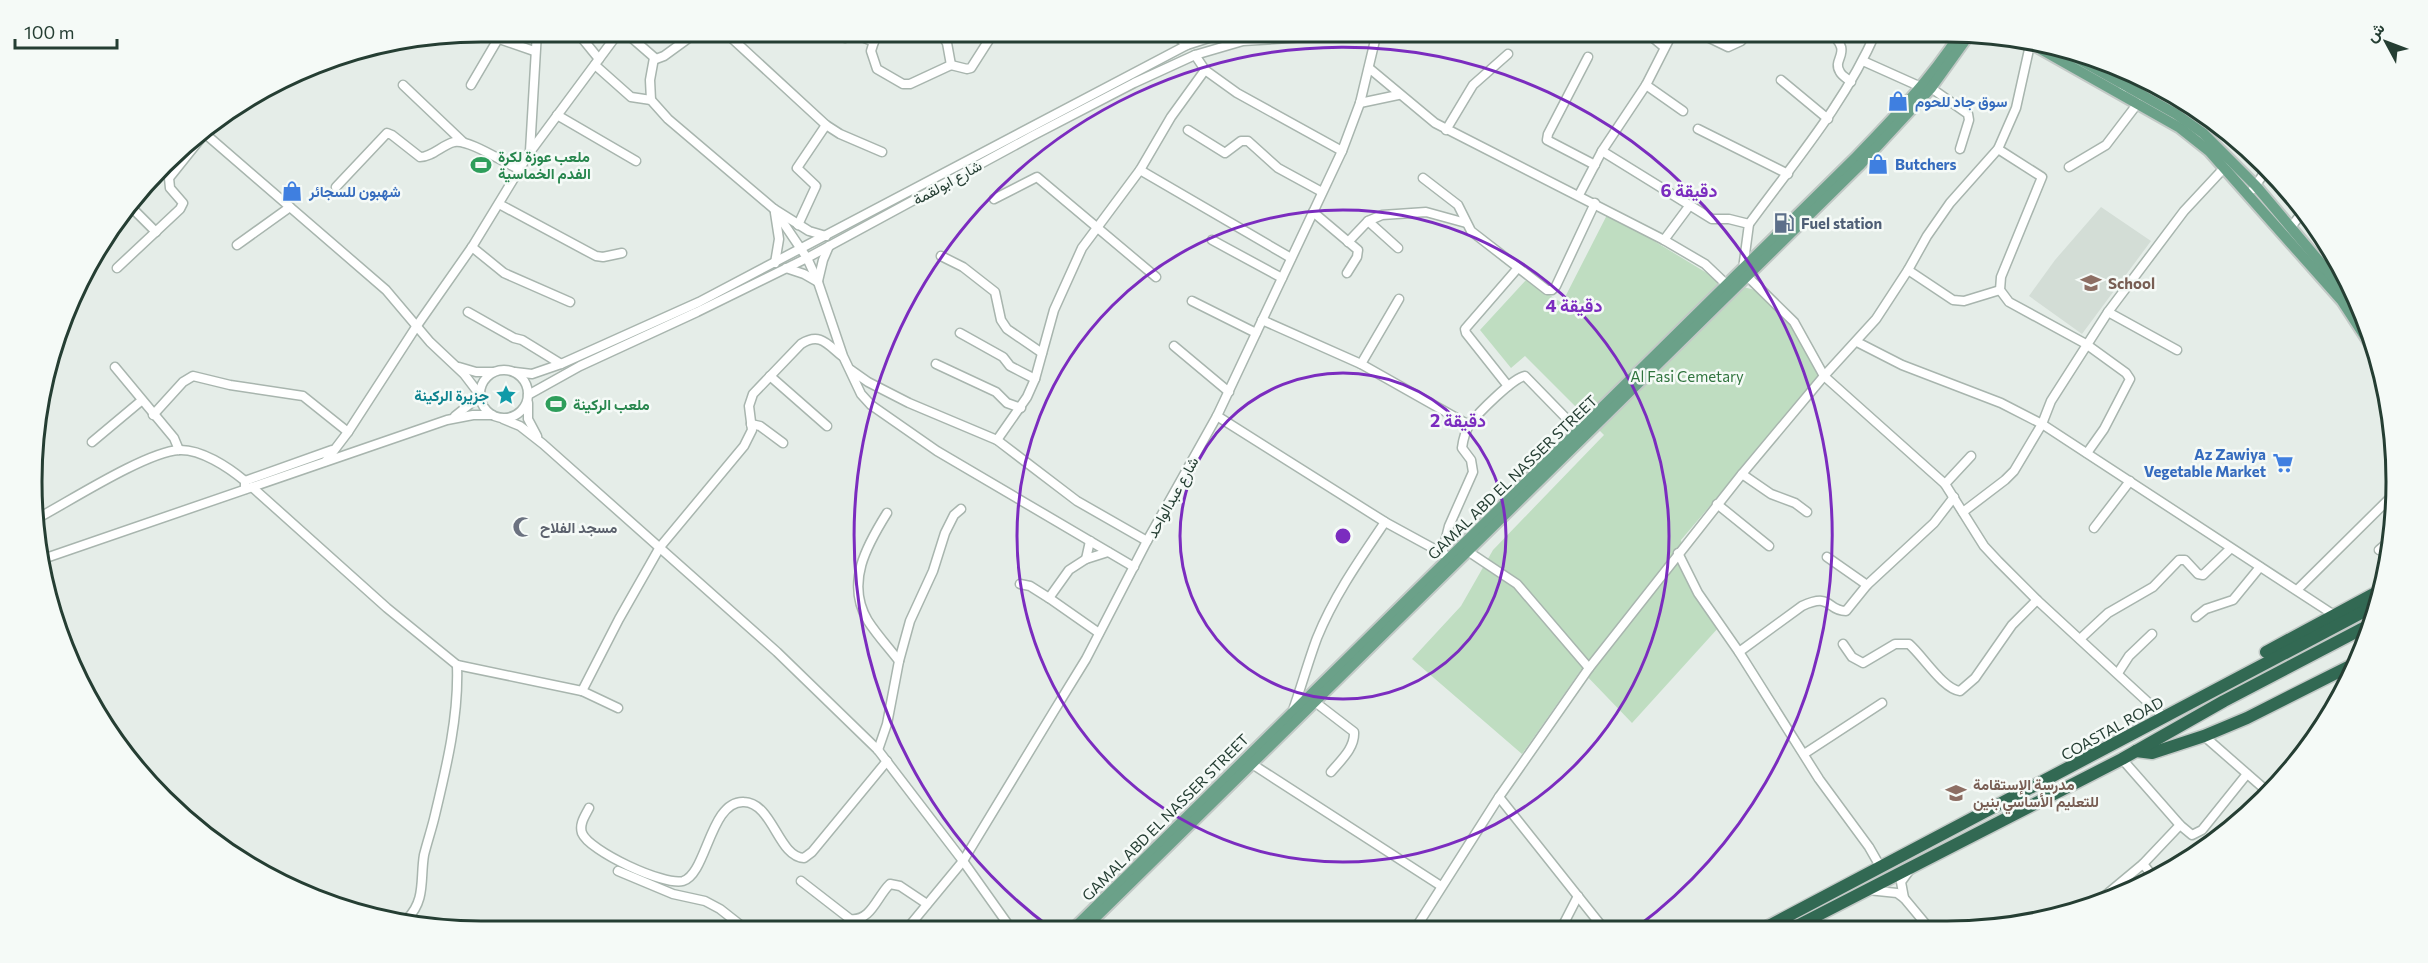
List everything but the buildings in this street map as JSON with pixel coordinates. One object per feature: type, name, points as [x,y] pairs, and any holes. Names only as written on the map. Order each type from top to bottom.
[{"type":"highway","points":[[2205,694],[2250,661],[2371,595]]},
{"type":"highway","name":"COASTAL ROAD","points":[[1779,921],[2367,610]]},
{"type":"highway","name":"COASTAL ROAD","points":[[1807,921],[2122,759],[2361,629]]},
{"type":"highway","points":[[2136,751],[2152,753],[2204,736],[2247,718],[2344,669]]},
{"type":"main road","name":"GAMAL ABD EL NASSER STREET","points":[[1926,88],[1955,42]]},
{"type":"main road","name":"GAMAL ABD EL NASSER STREET","points":[[1094,921],[1469,552],[1746,273],[1863,150],[1926,88],[1964,43]]},
{"type":"main road","points":[[2056,56],[2176,114],[2203,133],[2342,301],[2357,325]]},
{"type":"main road","points":[[2083,64],[2122,89],[2138,103],[2192,136],[2291,227],[2335,276]]},
{"type":"main road","name":"GAMAL ABD EL NASSER STREET","points":[[1081,921],[1292,713],[1446,556],[1727,285],[1746,273]]},
{"type":"street","points":[[471,86],[496,42]]},
{"type":"street","points":[[507,42],[534,51]]},
{"type":"street","points":[[530,152],[535,42]]},
{"type":"street","points":[[584,42],[597,62],[631,97],[651,100]]},
{"type":"street","points":[[326,461],[332,450],[348,432],[416,327],[472,247],[530,152],[612,42]]},
{"type":"street","points":[[636,42],[654,58]]},
{"type":"street","points":[[654,58],[664,56],[683,42]]},
{"type":"street","points":[[736,42],[826,125],[840,134],[882,152]]},
{"type":"street","points":[[874,42],[871,51],[876,69],[903,84],[910,84],[951,65],[967,69],[975,66],[988,42]]},
{"type":"street","points":[[946,42],[951,65]]},
{"type":"street","points":[[1184,42],[1187,45]]},
{"type":"street","name":"شارع ابولقمة","points":[[515,372],[532,374],[561,364],[699,302],[1196,42]]},
{"type":"street","name":"شارع ابولقمة","points":[[528,397],[580,366],[698,312],[807,258],[1134,83],[1195,55],[1240,42]]},
{"type":"street","name":"شارع عبدالواحد","points":[[913,921],[963,861],[1081,668],[1217,416],[1342,151],[1360,103],[1376,42]]},
{"type":"street","points":[[1659,42],[1664,46]]},
{"type":"street","points":[[1579,195],[1602,151],[1646,85],[1667,42]]},
{"type":"street","points":[[1718,42],[1728,47],[1739,42]]},
{"type":"street","points":[[1840,42],[1843,49],[1838,66],[1840,72],[1851,82]]},
{"type":"street","points":[[1872,42],[1863,61],[1828,119],[1749,224],[1746,273],[1794,322],[1824,376],[1945,484],[1984,546],[2037,600],[2164,717]]},
{"type":"street","points":[[1420,921],[1498,797],[1589,668],[1717,504],[1824,376],[1876,319],[1950,203],[1998,149],[2016,108],[2029,50]]},
{"type":"street","points":[[1446,130],[1473,85],[1508,54]]},
{"type":"street","points":[[1195,55],[1205,70],[1245,98],[1342,151]]},
{"type":"street","points":[[1588,57],[1547,140],[1575,152],[1595,165]]},
{"type":"street","points":[[654,58],[650,80],[651,100],[668,119],[774,209],[798,225],[826,236]]},
{"type":"street","points":[[1863,61],[1926,88],[1968,114],[1969,120],[1960,149]]},
{"type":"street","points":[[1369,68],[1398,95],[1446,130],[1579,195],[1664,240],[1705,264],[1727,285]]},
{"type":"street","points":[[997,440],[1021,408],[1035,379],[1061,292],[1082,248],[1140,170],[1171,117],[1205,70]]},
{"type":"street","points":[[1781,80],[1828,119]]},
{"type":"street","points":[[2122,89],[2127,80]]},
{"type":"street","points":[[403,85],[463,142],[519,169]]},
{"type":"street","points":[[1646,85],[1683,111]]},
{"type":"street","points":[[1360,103],[1398,95]]},
{"type":"street","points":[[2069,166],[2106,146],[2138,103]]},
{"type":"street","points":[[557,115],[636,161]]},
{"type":"street","points":[[798,225],[816,186],[797,168],[826,125]]},
{"type":"street","points":[[1698,129],[1788,174]]},
{"type":"street","points":[[1188,130],[1225,153],[1241,141],[1248,141],[1278,168],[1322,192]]},
{"type":"street","points":[[336,187],[387,134],[392,135],[420,158],[448,144],[463,142]]},
{"type":"street","points":[[209,137],[386,290],[416,327],[454,364],[480,395],[483,407],[492,416]]},
{"type":"street","points":[[1998,149],[2042,177],[2001,278],[2000,290],[2009,302],[2086,344],[2126,373],[2130,379],[2087,453]]},
{"type":"street","points":[[1602,151],[1712,219],[1729,219],[1749,224]]},
{"type":"street","points":[[117,268],[182,206],[182,201],[170,188],[169,178],[183,159]]},
{"type":"street","points":[[1963,512],[2010,476],[2042,424],[2050,401],[2108,312],[2184,211],[2225,167]]},
{"type":"street","points":[[1140,170],[1291,258]]},
{"type":"street","points":[[2252,190],[2262,176]]},
{"type":"street","points":[[994,199],[1037,177],[1097,225],[1114,243],[1156,277]]},
{"type":"street","points":[[1423,177],[1458,205],[1471,231],[1517,269],[1547,290],[1552,290],[1556,286],[1594,203]]},
{"type":"street","points":[[499,204],[596,256],[622,253]]},
{"type":"street","points":[[1664,240],[1690,205]]},
{"type":"street","points":[[237,244],[290,207]]},
{"type":"street","points":[[774,209],[807,258],[818,282],[843,356],[861,394],[890,420],[936,451],[1134,567]]},
{"type":"street","points":[[774,209],[779,239],[775,263]]},
{"type":"street","points":[[135,211],[156,232]]},
{"type":"street","points":[[1312,212],[1359,253],[1347,273]]},
{"type":"street","points":[[1348,242],[1368,222],[1383,215],[1426,212],[1466,223]]},
{"type":"street","points":[[2291,227],[2298,218]]},
{"type":"street","points":[[1368,222],[1398,248]]},
{"type":"street","points":[[1212,240],[1282,278]]},
{"type":"street","points":[[818,282],[829,246]]},
{"type":"street","points":[[472,247],[504,273],[570,302]]},
{"type":"street","points":[[941,256],[963,267],[995,292],[1001,320],[1007,329],[1042,353]]},
{"type":"street","points":[[786,268],[818,282]]},
{"type":"street","points":[[1508,386],[1465,329],[1517,269]]},
{"type":"street","points":[[1908,270],[1953,300],[1964,302],[2000,290]]},
{"type":"street","points":[[1360,364],[1399,299]]},
{"type":"street","points":[[1192,300],[1256,333]]},
{"type":"street","points":[[468,312],[514,338],[522,340],[561,364]]},
{"type":"street","points":[[2108,312],[2177,350]]},
{"type":"street","points":[[1262,320],[1360,364],[1469,425]]},
{"type":"street","points":[[960,333],[1003,357],[1010,366],[1035,379]]},
{"type":"street","points":[[582,691],[660,547],[744,446],[752,430],[748,406],[753,394],[808,339],[819,339],[843,356]]},
{"type":"street","points":[[1857,342],[1902,365],[2001,403],[2042,424],[2334,615]]},
{"type":"street","points":[[1174,345],[1229,392]]},
{"type":"street","points":[[454,364],[469,371],[515,372],[525,382],[528,419],[543,444]]},
{"type":"street","points":[[936,364],[996,392],[1007,403],[1021,408]]},
{"type":"street","points":[[115,367],[174,438],[179,450]]},
{"type":"street","points":[[848,368],[868,382],[909,403],[997,440],[1077,501],[1147,542]]},
{"type":"street","points":[[447,420],[468,407],[480,395],[483,382],[493,372]]},
{"type":"street","points":[[153,415],[183,382],[193,376],[230,385],[303,396],[348,432]]},
{"type":"street","points":[[770,376],[827,426]]},
{"type":"street","points":[[1446,556],[1444,536],[1473,472],[1472,460],[1462,448],[1469,425],[1508,386],[1525,376],[1564,416]]},
{"type":"street","points":[[503,419],[519,414],[528,397]]},
{"type":"street","points":[[92,442],[141,401]]},
{"type":"street","points":[[247,485],[447,420],[472,415],[492,416],[519,426],[543,444],[777,652],[878,750],[1006,921]]},
{"type":"street","points":[[1217,416],[1385,522],[1446,556]]},
{"type":"street","points":[[751,424],[760,426],[783,443]]},
{"type":"street","points":[[44,515],[147,460],[179,450],[208,458],[247,485],[379,601],[457,665],[582,691],[618,708]]},
{"type":"street","points":[[49,557],[247,485],[332,450]]},
{"type":"street","points":[[1945,484],[1971,456]]},
{"type":"street","points":[[1742,474],[1771,494],[1795,503],[1807,512]]},
{"type":"street","points":[[2094,528],[2130,482]]},
{"type":"street","points":[[1739,652],[1812,601],[1821,600],[1841,611],[1846,611],[1867,585],[1934,523],[1954,497]]},
{"type":"street","points":[[2297,590],[2385,503]]},
{"type":"street","points":[[1717,504],[1768,546]]},
{"type":"street","points":[[878,750],[888,724],[899,662],[910,621],[933,571],[945,533],[954,515],[961,509]]},
{"type":"street","points":[[887,513],[867,546],[859,572],[860,599],[867,619],[899,662]]},
{"type":"street","points":[[1292,713],[1317,639],[1331,608],[1355,565],[1385,522]]},
{"type":"street","points":[[1086,559],[1090,541]]},
{"type":"street","points":[[2080,639],[2108,612],[2153,587],[2179,560],[2185,560],[2198,574],[2203,575],[2230,549]]},
{"type":"street","points":[[1049,598],[1069,570],[1086,559],[1108,552]]},
{"type":"street","points":[[1469,552],[1517,584],[1589,668]]},
{"type":"street","points":[[1678,553],[1698,593],[1739,652],[1819,779],[1869,847],[1881,868]]},
{"type":"street","points":[[1827,556],[1867,585]]},
{"type":"street","points":[[2196,617],[2206,609],[2233,600],[2260,567]]},
{"type":"street","points":[[1020,584],[1030,586],[1099,633]]},
{"type":"street","points":[[1843,644],[1852,657],[1863,663],[1895,644],[1909,644],[1953,690],[1960,691],[1975,678],[2012,625],[2037,600]]},
{"type":"street","points":[[2118,673],[2129,656],[2152,634]]},
{"type":"street","points":[[410,915],[421,894],[424,858],[453,728],[458,685],[457,665]]},
{"type":"street","points":[[1315,702],[1350,726],[1354,732],[1355,739],[1350,750],[1331,772]]},
{"type":"street","points":[[1804,754],[1882,703]]},
{"type":"street","points":[[2204,736],[2262,787]]},
{"type":"street","points":[[2122,759],[2180,825],[2192,835],[2202,830],[2247,774]]},
{"type":"street","points":[[589,808],[582,821],[582,833],[588,842],[633,869],[669,882],[682,881],[690,877],[696,868],[714,826],[728,810],[739,802],[754,805],[773,825],[789,852],[797,858],[804,858],[812,852],[887,761]]},
{"type":"street","points":[[1252,764],[1441,886]]},
{"type":"street","points":[[1498,797],[1598,921]]},
{"type":"street","points":[[2113,889],[2143,864],[2180,825]]},
{"type":"street","points":[[2143,864],[2149,872]]},
{"type":"street","points":[[1904,898],[1901,882],[1910,869]]},
{"type":"street","points":[[618,871],[673,894],[705,902],[720,909],[735,921]]},
{"type":"street","points":[[801,881],[850,919],[862,918],[870,912],[890,884],[900,886],[927,904]]},
{"type":"street","points":[[1868,890],[1892,891],[1904,898],[1923,921]]},
{"type":"street","points":[[1565,921],[1578,896]]},
{"type":"shaded area","points":[[2101,207],[2151,241],[2082,334],[2029,296],[2055,260]]},
{"type":"green space","name":"Al Fasi Cemetary","points":[[1608,213],[1720,281],[1755,290],[1796,320],[1823,373],[1681,540],[1695,595],[1719,627],[1632,723],[1581,670],[1522,754],[1412,659],[1461,606],[1493,550],[1604,435],[1525,356],[1511,368],[1480,330],[1526,280],[1562,303]]},
{"type":"place","name":"سوق جاد للحوم","points":[[1898,101]]},
{"type":"place","name":"Butchers","points":[[1878,164]]},
{"type":"place","name":"ملعب عوزة لكرة الفدم الخماسية","points":[[481,165]]},
{"type":"place","name":"شهبون للسجائر","points":[[292,191]]},
{"type":"place","name":"Fuel station","points":[[1784,223]]},
{"type":"place","name":"School","points":[[2091,283]]},
{"type":"place","name":"جزيرة الركينة","points":[[506,395]]},
{"type":"place","name":"ملعب الركينة","points":[[556,404]]},
{"type":"place","name":"Az Zawiya Vegetable Market","points":[[2283,463]]},
{"type":"place","name":"مسجد الفلاح","points":[[523,527]]},
{"type":"place","name":"مدرسة اﻹستقامة للتعليم اﻷساسي بنين","points":[[1956,793]]}]
